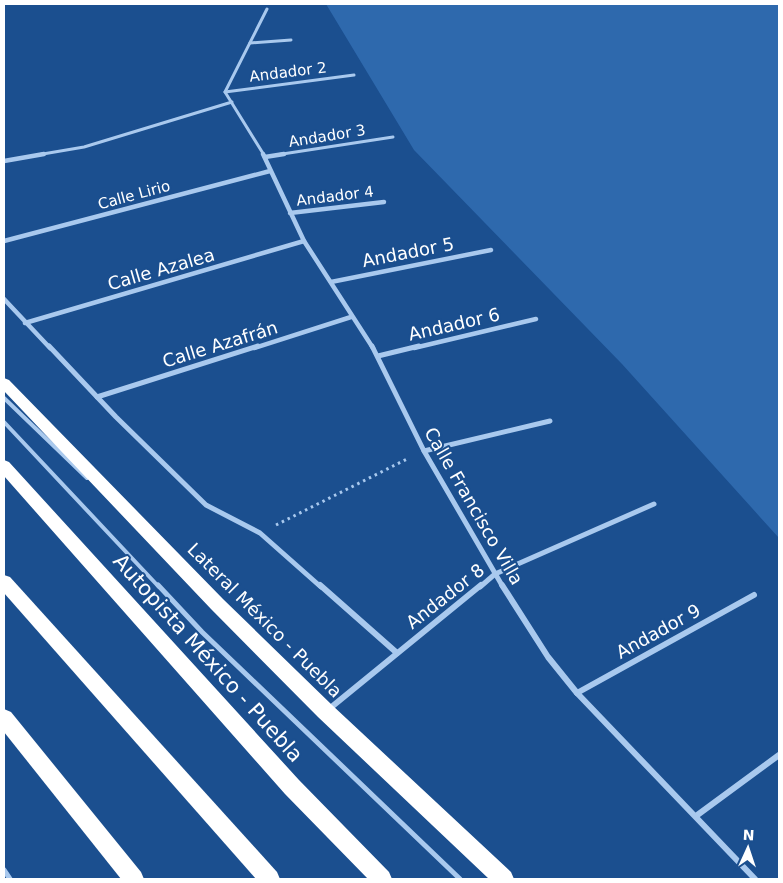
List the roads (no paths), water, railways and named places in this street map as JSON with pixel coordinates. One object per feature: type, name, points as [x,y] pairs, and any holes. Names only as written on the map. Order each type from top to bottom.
[{"type":"highway","name":"Lateral México - Puebla","points":[[4,383],[325,712],[505,879]]},
{"type":"highway","name":"Autopista México - Puebla","points":[[4,466],[292,787],[382,879]]},
{"type":"highway","points":[[4,582],[270,879]]},
{"type":"highway","points":[[4,718],[134,879]]},
{"type":"street","points":[[225,92],[267,9]]},
{"type":"street","points":[[250,44],[291,40]]},
{"type":"street","name":"Andador 2","points":[[225,92],[354,75]]},
{"type":"street","name":"Calle Francisco Villa","points":[[225,92],[265,157],[304,241],[378,356],[424,451],[495,574],[548,657],[577,693],[755,879]]},
{"type":"street","points":[[4,161],[84,147],[232,102]]},
{"type":"street","name":"Andador 3","points":[[265,157],[393,137]]},
{"type":"street","name":"Calle Lirio","points":[[4,241],[270,171]]},
{"type":"street","name":"Andador 4","points":[[290,213],[384,202]]},
{"type":"street","name":"Calle Azalea","points":[[26,323],[304,241]]},
{"type":"street","name":"Andador 5","points":[[331,282],[491,250]]},
{"type":"street","points":[[4,299],[97,396],[206,505],[260,533],[397,653]]},
{"type":"street","name":"Calle Azafrán","points":[[97,396],[352,317]]},
{"type":"street","name":"Andador 6","points":[[378,356],[536,319]]},
{"type":"street","points":[[424,451],[550,421]]},
{"type":"street","name":"Andador 8","points":[[325,712],[495,574],[654,504]]},
{"type":"street","name":"Andador 9","points":[[577,693],[754,595]]},
{"type":"street","points":[[696,816],[779,754]]},
{"type":"lane","points":[[4,398],[505,879]]},
{"type":"lane","points":[[4,422],[202,632],[460,879]]},
{"type":"lane","points":[[4,870],[10,879]]}]
